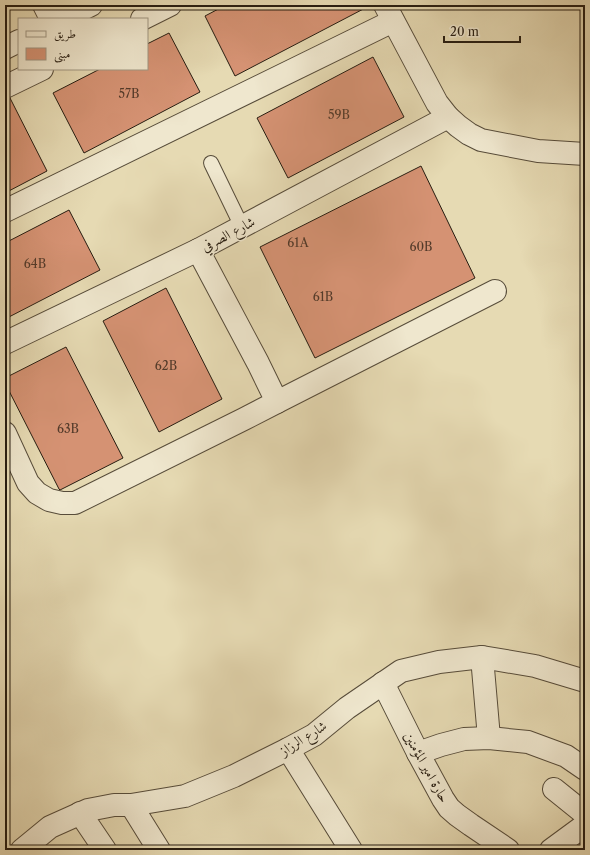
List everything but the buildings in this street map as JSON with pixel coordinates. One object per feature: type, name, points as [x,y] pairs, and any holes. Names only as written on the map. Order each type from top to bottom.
[{"type":"street","points":[[44,5],[50,18]]},
{"type":"street","points":[[65,18],[91,5]]},
{"type":"street","points":[[144,18],[170,5]]},
{"type":"street","points":[[5,212],[389,13],[437,103],[448,117],[463,130],[481,140],[538,151],[585,154]]},
{"type":"street","points":[[5,48],[18,42]]},
{"type":"street","points":[[5,88],[40,70]]},
{"type":"street","name":"شارع الصرفي","points":[[5,343],[198,250],[448,117]]},
{"type":"street","points":[[198,250],[277,402]]},
{"type":"street","points":[[5,433],[28,483],[38,493],[49,500],[62,503],[75,503],[495,291]]},
{"type":"street","points":[[482,657],[489,738]]},
{"type":"street","name":"شارع الرزاز","points":[[22,850],[50,827],[88,810],[114,805],[131,805],[185,796],[234,776],[314,735],[347,708],[401,671],[439,662],[482,657],[535,666],[585,681]]},
{"type":"street","name":"حارة امير المؤمنين","points":[[383,683],[418,754],[449,808],[508,850]]},
{"type":"street","points":[[418,754],[441,745],[464,739],[489,738],[528,742],[566,756],[585,769]]},
{"type":"street","points":[[288,749],[351,850]]},
{"type":"street","points":[[554,789],[585,814]]},
{"type":"street","points":[[131,805],[159,850]]},
{"type":"street","points":[[80,813],[105,850]]},
{"type":"street","points":[[551,850],[585,826]]},
{"type":"lane","points":[[211,164],[242,227]]}]
